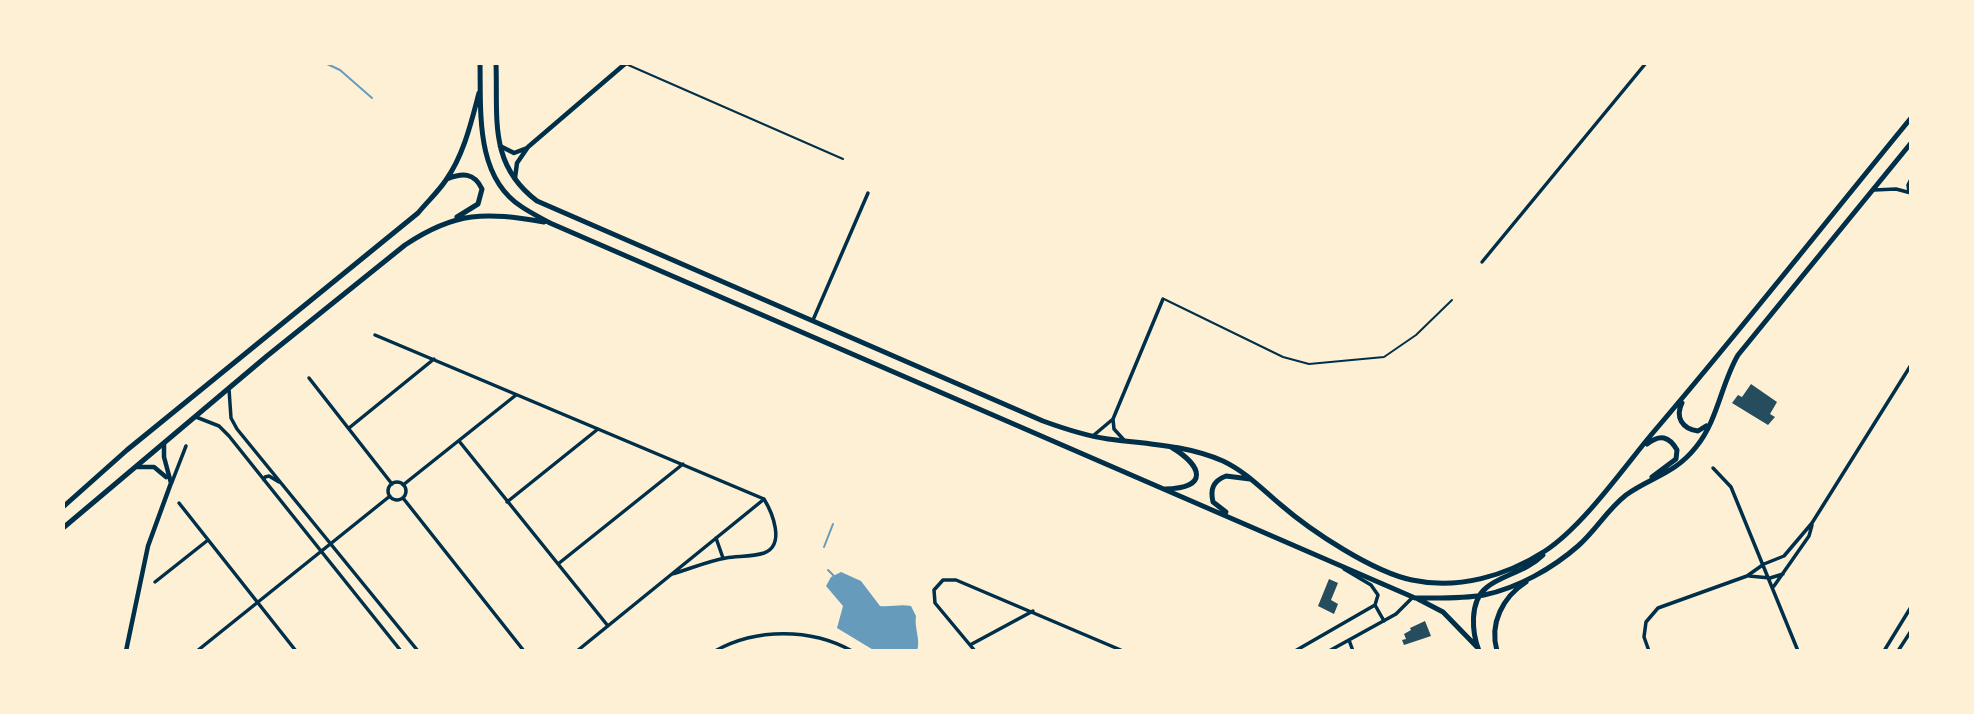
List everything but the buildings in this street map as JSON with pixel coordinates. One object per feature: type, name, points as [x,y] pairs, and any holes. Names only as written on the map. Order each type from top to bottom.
[{"type":"main road","points":[[480,63],[483,138],[488,162],[506,194],[520,207],[550,223],[1413,598],[1443,612],[1478,649]]},
{"type":"main road","points":[[496,63],[499,146],[506,167],[515,182],[537,201],[552,209],[1043,421],[1093,436],[1167,444],[1222,460],[1240,470],[1282,507],[1323,537],[1410,580],[1452,583],[1482,578],[1525,564],[1557,542]]},
{"type":"main road","points":[[63,507],[127,450],[418,214],[447,179],[464,147],[480,87]]},
{"type":"main road","points":[[1478,649],[1474,624],[1480,595],[1489,586],[1539,559],[1572,529],[1687,393],[1911,118]]},
{"type":"main road","points":[[1497,651],[1498,614],[1510,594],[1581,544],[1608,511],[1627,494],[1676,468],[1697,447],[1723,393],[1727,373],[1738,355],[1911,143]]},
{"type":"main road","points":[[63,528],[405,245],[478,204],[482,188],[475,178],[459,175],[447,179]]},
{"type":"main road","points":[[451,220],[481,215],[550,223]]},
{"type":"main road","points":[[1687,393],[1678,411],[1684,426],[1698,430],[1704,428],[1712,419]]},
{"type":"main road","points":[[1639,450],[1655,438],[1663,437],[1671,440],[1677,450],[1676,459],[1645,484]]},
{"type":"main road","points":[[1161,489],[1190,485],[1196,470],[1187,456],[1167,444]]},
{"type":"main road","points":[[1253,480],[1226,475],[1214,484],[1212,495],[1213,502],[1219,508],[1257,529]]},
{"type":"main road","points":[[1413,598],[1497,592],[1540,573]]},
{"type":"street","points":[[515,182],[517,163],[528,148],[626,63]]},
{"type":"street","points":[[1482,262],[1646,63]]},
{"type":"street","points":[[499,146],[514,153],[528,148]]},
{"type":"street","points":[[1872,190],[1896,189],[1910,192],[1908,185],[1911,179]]},
{"type":"street","points":[[812,322],[868,193]]},
{"type":"street","points":[[1093,436],[1113,419],[1163,299]]},
{"type":"street","points":[[375,335],[764,499],[774,519],[773,546],[762,554],[723,558],[670,575]]},
{"type":"street","points":[[349,428],[434,359]]},
{"type":"street","points":[[1649,651],[1644,637],[1646,622],[1658,608],[1747,576],[1764,564],[1784,556],[1812,523],[1911,365]]},
{"type":"street","points":[[309,378],[393,484]]},
{"type":"street","points":[[229,389],[231,418],[237,429],[418,651]]},
{"type":"street","points":[[403,485],[516,395]]},
{"type":"street","points":[[196,417],[219,426],[401,651]]},
{"type":"street","points":[[1113,419],[1114,429],[1124,440]]},
{"type":"street","points":[[507,502],[598,429]]},
{"type":"street","points":[[458,442],[608,626]]},
{"type":"street","points":[[164,443],[164,457],[171,483]]},
{"type":"street","points":[[126,651],[148,546],[186,446]]},
{"type":"street","points":[[558,564],[683,464]]},
{"type":"street","points":[[137,467],[154,467],[171,483]]},
{"type":"street","points":[[1713,468],[1731,487],[1798,651]]},
{"type":"street","points":[[264,480],[269,476],[282,483]]},
{"type":"street","points":[[393,484],[403,485],[406,492],[403,498],[398,500],[390,496],[389,488],[393,484]]},
{"type":"street","points":[[197,651],[390,496]]},
{"type":"street","points":[[403,498],[524,651]]},
{"type":"street","points":[[577,651],[764,499]]},
{"type":"street","points":[[179,503],[296,651]]},
{"type":"street","points":[[1773,587],[1809,537],[1812,523]]},
{"type":"street","points":[[716,538],[723,558]]},
{"type":"street","points":[[155,582],[208,540]]},
{"type":"street","points":[[1295,651],[1375,605],[1378,595],[1371,584],[1342,568]]},
{"type":"street","points":[[1747,576],[1770,578],[1785,572]]},
{"type":"street","points":[[975,651],[935,603],[934,590],[943,580],[956,580],[1020,605],[1111,648],[1123,651]]},
{"type":"street","points":[[1329,651],[1384,621],[1413,598]]},
{"type":"street","points":[[1017,619],[1021,611],[1020,605]]},
{"type":"street","points":[[1375,605],[1384,621]]},
{"type":"street","points":[[1884,651],[1911,607]]},
{"type":"street","points":[[970,645],[1033,611]]},
{"type":"street","points":[[1898,651],[1911,631]]},
{"type":"street","points":[[715,651],[744,639],[797,634],[821,638],[852,651]]},
{"type":"street","points":[[1349,640],[1353,651]]},
{"type":"street","points":[[762,651],[801,651]]},
{"type":"lane","points":[[626,63],[843,159]]},
{"type":"lane","points":[[1163,299],[1283,357],[1309,364],[1384,356],[1416,335],[1452,300]]},
{"type":"water","points":[[841,572],[861,581],[880,606],[911,606],[916,616],[917,651],[875,651],[837,628],[843,606],[826,586],[831,577]]},
{"type":"waterway","points":[[325,63],[340,70],[372,98]]},
{"type":"waterway","points":[[824,547],[833,524]]},
{"type":"waterway","points":[[828,570],[835,577]]}]
